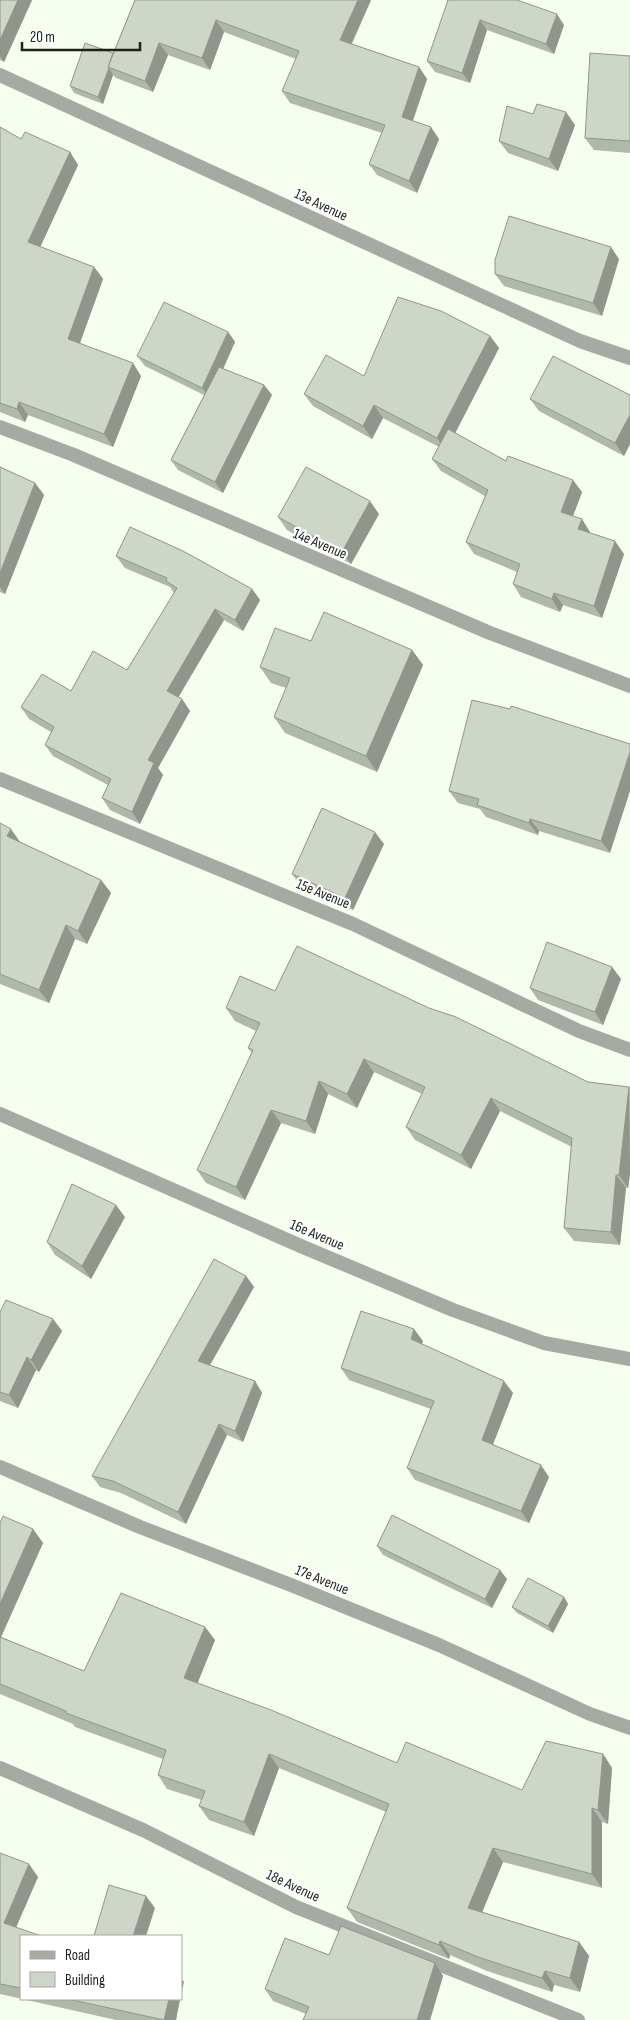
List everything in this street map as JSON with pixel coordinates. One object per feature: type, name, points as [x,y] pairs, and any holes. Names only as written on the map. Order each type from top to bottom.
[{"type":"street","name":"13e Avenue","points":[[0,75],[571,337],[630,358]]},
{"type":"street","name":"14e Avenue","points":[[0,426],[74,455],[490,633],[630,686]]},
{"type":"street","name":"15e Avenue","points":[[0,779],[353,924],[579,1031],[630,1050]]},
{"type":"street","name":"16e Avenue","points":[[0,1114],[303,1247],[453,1310],[544,1343],[630,1359]]},
{"type":"street","name":"17e Avenue","points":[[0,1467],[140,1527],[291,1585],[430,1642],[590,1714],[630,1728]]},
{"type":"street","name":"18e Avenue","points":[[0,1768],[143,1830],[296,1907],[578,2020]]},
{"type":"building","points":[[0,0],[18,0],[0,40]]},
{"type":"building","points":[[135,0],[358,0],[340,40],[419,67],[402,117],[431,127],[409,181],[369,164],[385,125],[282,91],[299,51],[216,20],[202,58],[159,43],[145,81],[108,67]]},
{"type":"building","points":[[448,0],[517,0],[557,14],[546,44],[480,20],[462,73],[427,61]]},
{"type":"building","points":[[85,43],[113,53],[98,97],[70,86]]},
{"type":"building","points":[[590,53],[630,56],[630,141],[585,138]]},
{"type":"building","points":[[537,104],[566,112],[549,159],[499,141],[507,106],[533,114]]},
{"type":"building","points":[[0,127],[21,139],[25,132],[70,152],[28,242],[94,267],[68,339],[133,363],[104,434],[19,402],[17,409],[0,403]]},
{"type":"building","points":[[509,216],[611,247],[593,303],[495,274],[495,260]]},
{"type":"building","points":[[398,297],[441,311],[490,336],[437,438],[374,405],[363,426],[304,394],[326,355],[364,376]]},
{"type":"building","points":[[164,302],[228,332],[202,388],[137,356]]},
{"type":"building","points":[[553,356],[630,395],[630,415],[615,443],[530,399]]},
{"type":"building","points":[[219,367],[264,385],[215,482],[171,460]]},
{"type":"building","points":[[448,429],[506,461],[508,456],[573,480],[561,512],[582,519],[578,529],[615,541],[594,606],[554,593],[552,599],[513,584],[520,564],[466,542],[488,490],[432,459]]},
{"type":"building","points":[[0,467],[35,483],[0,573]]},
{"type":"building","points":[[306,467],[370,501],[342,552],[278,517]]},
{"type":"building","points":[[130,527],[183,551],[252,589],[235,620],[215,609],[167,691],[182,699],[148,760],[154,763],[132,812],[102,798],[111,779],[45,745],[54,727],[21,707],[42,674],[71,691],[93,651],[127,670],[177,588],[166,581],[167,578],[116,556]]},
{"type":"building","points":[[324,612],[412,650],[366,756],[274,717],[290,678],[260,667],[275,628],[311,641]]},
{"type":"building","points":[[472,700],[510,709],[511,706],[630,744],[630,752],[601,841],[530,819],[529,823],[477,805],[479,799],[449,791]]},
{"type":"building","points":[[322,808],[375,832],[345,898],[292,874]]},
{"type":"building","points":[[0,823],[11,829],[7,836],[101,880],[78,931],[66,925],[39,990],[0,974]]},
{"type":"building","points":[[547,942],[612,967],[595,1012],[530,988]]},
{"type":"building","points":[[297,946],[429,1008],[456,1017],[588,1082],[629,1087],[619,1175],[616,1175],[611,1232],[564,1228],[572,1138],[491,1098],[461,1155],[406,1127],[425,1087],[364,1059],[347,1094],[319,1081],[306,1121],[271,1110],[236,1187],[197,1170],[253,1050],[248,1048],[260,1023],[226,1008],[240,976],[275,991]]},
{"type":"building","points":[[72,1184],[116,1205],[82,1266],[47,1242]]},
{"type":"building","points":[[214,1259],[246,1276],[198,1361],[255,1381],[235,1431],[219,1424],[178,1512],[113,1481],[92,1476]]},
{"type":"building","points":[[6,1300],[53,1319],[31,1360],[27,1357],[9,1395],[0,1392],[0,1312]]},
{"type":"building","points":[[361,1311],[414,1329],[411,1339],[504,1381],[482,1440],[541,1465],[521,1511],[407,1468],[434,1401],[341,1368]]},
{"type":"building","points":[[392,1515],[500,1570],[485,1599],[377,1546]]},
{"type":"building","points":[[3,1516],[33,1529],[0,1604],[0,1523]]},
{"type":"building","points":[[528,1578],[564,1597],[548,1626],[512,1607]]},
{"type":"building","points":[[121,1593],[205,1627],[184,1678],[271,1710],[397,1763],[406,1742],[522,1790],[546,1741],[603,1754],[598,1810],[592,1808],[592,1874],[493,1848],[468,1908],[579,1942],[570,1978],[545,1971],[542,1978],[478,1957],[440,1941],[439,1945],[347,1908],[389,1804],[269,1754],[244,1822],[199,1806],[205,1791],[158,1775],[166,1750],[66,1713],[66,1711],[0,1684],[0,1637],[84,1671]]},
{"type":"building","points":[[0,1853],[29,1864],[4,1923],[38,1935],[20,1935],[20,1988],[0,1984]]},
{"type":"building","points":[[109,1885],[146,1896],[133,1935],[94,1935]]},
{"type":"building","points":[[341,1926],[435,1963],[417,2020],[303,2020],[309,2007],[265,1989],[285,1938],[329,1955]]},
{"type":"building","points":[[73,2000],[169,2000],[164,2020]]}]
